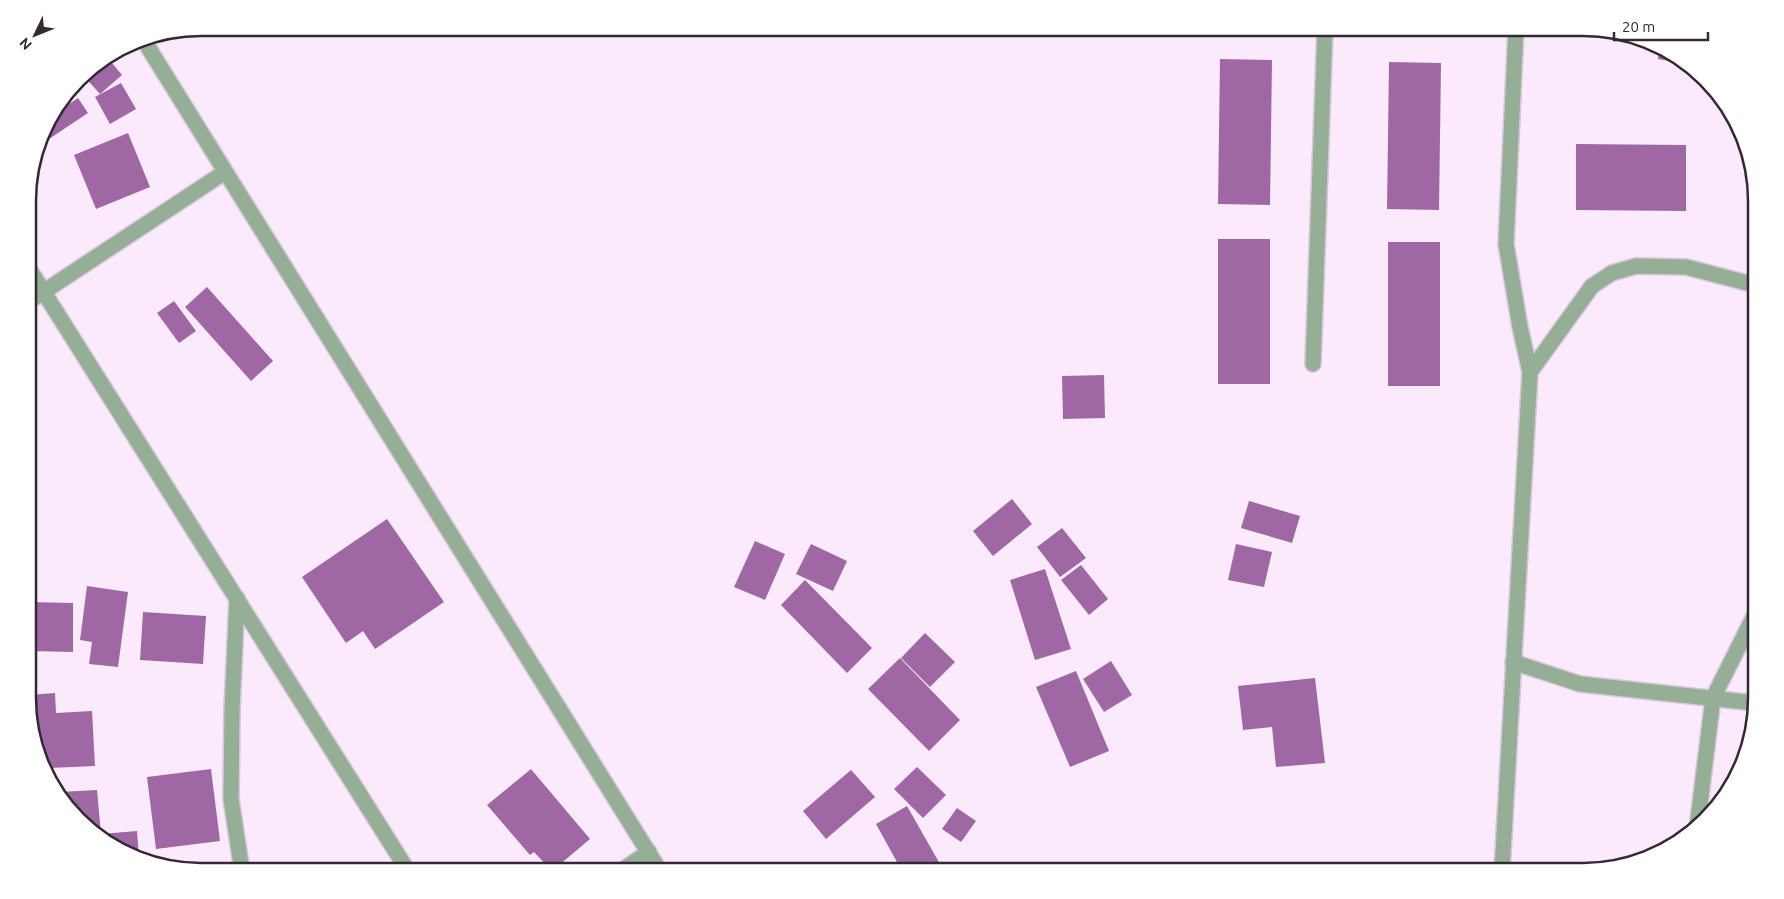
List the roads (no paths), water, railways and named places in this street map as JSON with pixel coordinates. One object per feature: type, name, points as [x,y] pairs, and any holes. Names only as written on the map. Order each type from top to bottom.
[{"type":"street","points":[[1313,364],[1325,36]]},
{"type":"street","points":[[1502,862],[1530,372],[1520,327],[1506,244],[1516,36]]},
{"type":"street","points":[[147,45],[655,863]]},
{"type":"street","points":[[37,296],[225,172]]},
{"type":"street","points":[[1530,372],[1592,286],[1612,273],[1636,266],[1686,267],[1748,283]]},
{"type":"street","points":[[37,283],[402,863]]},
{"type":"street","points":[[237,598],[232,710],[231,799],[241,863]]},
{"type":"street","points":[[1699,814],[1713,698],[1748,628]]},
{"type":"street","points":[[1513,662],[1580,684],[1748,702]]},
{"type":"street","points":[[633,863],[649,852]]}]
